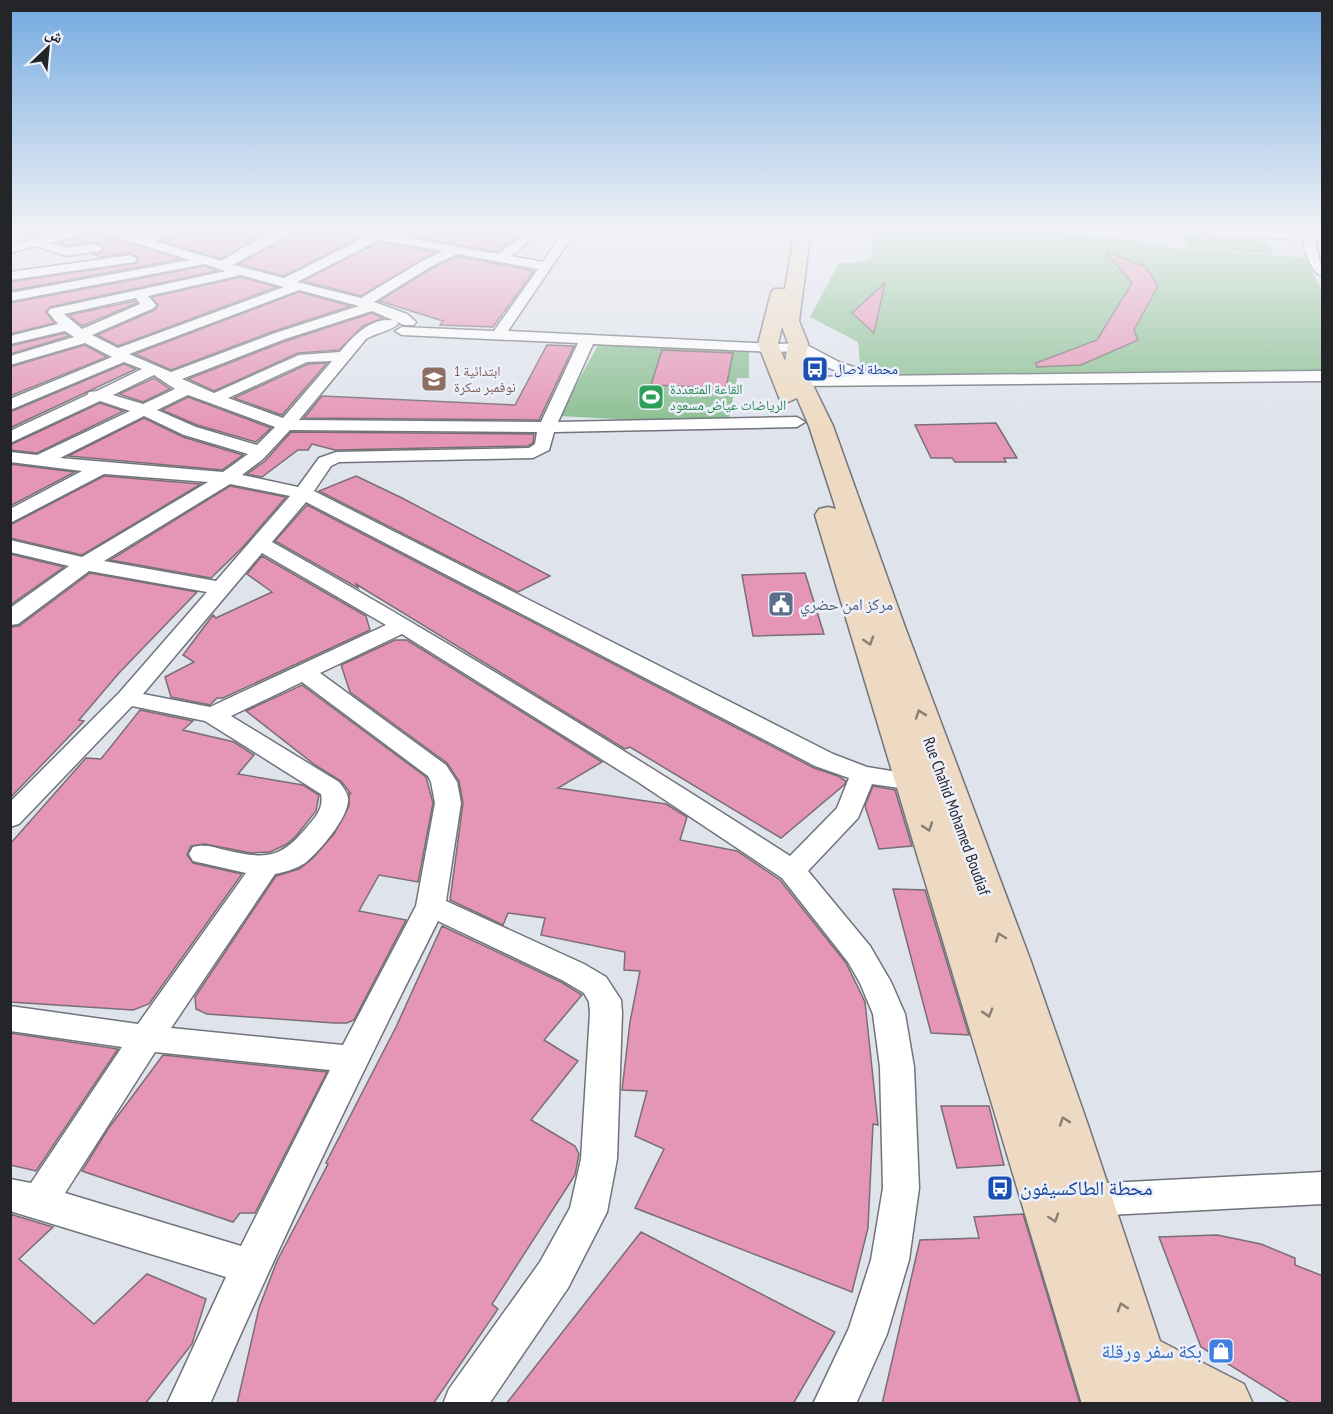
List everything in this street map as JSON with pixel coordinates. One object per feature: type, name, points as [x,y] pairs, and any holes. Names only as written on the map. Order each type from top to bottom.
[{"type":"main road","points":[[779,295],[776,318],[786,350]]},
{"type":"main road","name":"Rue Chahid Mohamed Boudiaf","points":[[793,295],[786,350],[797,422],[912,782],[952,898],[1134,1389]]},
{"type":"main road","name":"Rue Chahid Mohamed Boudiaf","points":[[786,350],[820,423],[931,747],[1009,960],[1089,1200],[1134,1389]]},
{"type":"main road","points":[[1134,1389],[1224,1404]]},
{"type":"street","points":[[10,361],[84,336],[149,305],[140,295],[56,313],[67,326],[84,336],[155,369],[187,389],[286,425],[547,427],[797,422]]},
{"type":"street","points":[[10,405],[121,355],[267,295]]},
{"type":"street","points":[[330,295],[369,305],[399,324],[786,350],[889,382],[1323,376]]},
{"type":"street","points":[[170,378],[369,305],[383,295]]},
{"type":"street","points":[[501,331],[525,295]]},
{"type":"street","points":[[15,611],[84,564],[227,478],[260,452],[286,425],[361,336],[399,324],[501,331],[742,339],[889,382]]},
{"type":"street","points":[[10,341],[67,326]]},
{"type":"street","points":[[10,818],[127,698],[303,493],[326,462],[334,458],[533,453],[543,447],[553,410],[588,338]]},
{"type":"street","points":[[10,341],[33,353]]},
{"type":"street","points":[[214,399],[304,358],[344,357]]},
{"type":"street","points":[[10,438],[95,395],[155,369]]},
{"type":"street","points":[[39,461],[187,389]]},
{"type":"street","points":[[95,395],[142,409],[190,430],[260,452]]},
{"type":"street","points":[[10,457],[101,468],[227,478],[303,493],[824,760],[863,774],[912,782]]},
{"type":"street","points":[[10,517],[101,468]]},
{"type":"street","points":[[260,543],[403,626],[647,776],[792,871],[859,954],[889,1014],[897,1067],[901,1188],[890,1260],[867,1334],[834,1404]]},
{"type":"street","points":[[10,546],[84,564],[221,588]]},
{"type":"street","points":[[213,715],[403,626]]},
{"type":"street","points":[[188,1404],[250,1267],[352,1059],[432,906],[448,803],[444,782],[437,771],[305,673]]},
{"type":"street","points":[[127,698],[213,715],[330,788],[334,793],[336,800],[334,810],[307,847],[286,863],[265,867],[202,854]]},
{"type":"street","points":[[792,871],[849,812],[863,774]]},
{"type":"street","points":[[250,1267],[25,1198],[146,1038],[265,867]]},
{"type":"street","points":[[432,906],[573,972],[595,985],[605,1000],[606,1013],[599,1159],[588,1212],[554,1275],[464,1404]]},
{"type":"street","points":[[10,1018],[146,1038],[352,1059]]},
{"type":"street","points":[[1089,1200],[1323,1188]]},
{"type":"green space","points":[[822,295],[1322,295],[1322,373],[909,377],[860,364],[858,342],[810,317]]},
{"type":"green space","name":"القاعة المتعددة الرياضات عياض مسعود","points":[[598,345],[749,352],[749,378],[737,378],[729,418],[654,421],[559,416]]},
{"type":"building","points":[[52,295],[106,295],[50,307],[46,312],[54,323],[10,334],[10,303]]},
{"type":"building","points":[[161,295],[255,295],[118,346],[97,335],[155,310],[158,305],[152,297]]},
{"type":"building","points":[[291,295],[310,295],[351,306],[274,331],[171,370],[135,354]]},
{"type":"building","points":[[389,295],[516,295],[493,327],[440,325],[443,321],[379,301]]},
{"type":"building","points":[[872,295],[882,295],[874,333],[852,313]]},
{"type":"building","points":[[1125,295],[1153,295],[1134,330],[1138,340],[1081,365],[1037,367],[1036,363],[1097,340]]},
{"type":"building","points":[[135,301],[137,303],[82,326],[69,315]]},
{"type":"building","points":[[372,313],[383,318],[363,326],[339,350],[298,353],[214,391],[188,379],[286,341]]},
{"type":"building","points":[[65,333],[69,336],[10,354],[10,346]]},
{"type":"building","points":[[85,345],[107,357],[10,396],[10,367]]},
{"type":"building","points":[[547,345],[574,346],[539,420],[304,418],[322,396],[515,405]]},
{"type":"building","points":[[662,350],[733,353],[726,388],[651,385]]},
{"type":"building","points":[[327,363],[282,415],[234,398],[308,364]]},
{"type":"building","points":[[124,364],[136,369],[10,428],[10,412]]},
{"type":"building","points":[[154,378],[170,389],[143,402],[119,394]]},
{"type":"building","points":[[188,397],[271,428],[256,442],[197,425],[162,410]]},
{"type":"building","points":[[100,403],[124,411],[37,453],[10,450],[10,445]]},
{"type":"building","points":[[144,418],[183,437],[243,455],[222,470],[68,456]]},
{"type":"building","points":[[996,423],[1017,458],[1004,458],[1006,462],[955,462],[952,458],[931,458],[915,425]]},
{"type":"building","points":[[291,432],[534,434],[533,443],[528,446],[335,450],[312,444],[308,450],[298,450],[262,477],[247,474],[265,461]]},
{"type":"building","points":[[10,464],[75,472],[10,506]]},
{"type":"building","points":[[104,476],[201,484],[82,555],[10,538],[10,525]]},
{"type":"building","points":[[356,476],[550,576],[518,592],[319,491]]},
{"type":"building","points":[[230,486],[286,497],[243,547],[211,578],[110,560]]},
{"type":"building","points":[[307,505],[814,768],[838,776],[846,781],[844,785],[781,838],[630,747],[625,749],[356,584],[358,588],[275,541]]},
{"type":"building","points":[[10,554],[64,567],[10,605]]},
{"type":"building","points":[[262,556],[366,616],[370,630],[223,698],[217,698],[210,705],[171,697],[165,677],[194,662],[183,655],[213,615],[216,618],[272,592],[247,574]]},
{"type":"building","points":[[90,573],[197,592],[119,673],[79,720],[84,721],[10,798],[10,627],[19,626]]},
{"type":"building","name":"مركز امن حضري","points":[[805,573],[824,634],[753,636],[742,575]]},
{"type":"building","points":[[395,640],[407,640],[602,762],[558,788],[666,804],[687,817],[680,840],[737,851],[780,880],[846,963],[865,1002],[878,1125],[873,1124],[868,1228],[852,1292],[635,1208],[664,1149],[635,1136],[647,1091],[622,1090],[630,1022],[640,971],[624,970],[625,952],[541,935],[545,918],[508,913],[503,925],[450,900],[463,803],[459,781],[447,763],[350,692],[341,665]]},
{"type":"building","points":[[302,685],[426,777],[433,803],[418,882],[379,875],[359,911],[406,920],[354,1020],[347,1023],[334,1023],[207,1014],[196,1009],[195,997],[276,876],[299,869],[312,859],[334,834],[349,806],[349,793],[351,794],[341,781],[315,765],[246,711]]},
{"type":"building","points":[[140,710],[193,721],[183,730],[234,742],[254,755],[238,774],[303,785],[319,795],[316,811],[296,836],[287,844],[270,852],[251,853],[205,844],[191,846],[187,855],[193,863],[242,874],[149,1004],[133,1010],[10,1002],[10,844],[86,758],[101,759]]},
{"type":"building","points":[[873,786],[895,790],[912,846],[879,849],[865,806]]},
{"type":"building","points":[[893,889],[925,890],[969,1035],[931,1033]]},
{"type":"building","points":[[442,926],[561,982],[582,995],[544,1040],[578,1061],[531,1120],[575,1146],[579,1154],[575,1175],[492,1304],[498,1309],[433,1404],[237,1404],[259,1308],[277,1261],[396,1027]]},
{"type":"building","points":[[10,1033],[118,1049],[36,1171],[10,1165]]},
{"type":"building","points":[[163,1055],[327,1072],[255,1213],[240,1213],[233,1222],[82,1171],[108,1129]]},
{"type":"building","points":[[941,1106],[989,1106],[1004,1165],[957,1168]]},
{"type":"building","points":[[10,1214],[53,1227],[19,1259],[94,1324],[147,1274],[206,1299],[192,1344],[145,1404],[10,1404]]},
{"type":"building","points":[[1023,1214],[1080,1404],[882,1404],[920,1240],[979,1238],[974,1217]]},
{"type":"building","points":[[641,1232],[835,1332],[793,1404],[506,1404]]},
{"type":"building","points":[[1217,1235],[1261,1244],[1295,1258],[1295,1265],[1323,1276],[1323,1404],[1292,1404],[1201,1347],[1159,1237]]},
{"type":"place","name":"محطة لاصال","points":[[815,369]]},
{"type":"place","name":"ابتدائية 1 نوفمبر سكرة","points":[[434,379]]},
{"type":"place","name":"القاعة المتعددة الرياضات عياض مسعود","points":[[651,397]]},
{"type":"place","name":"مركز امن حضري","points":[[781,604]]},
{"type":"place","name":"محطة الطاكسيفون","points":[[1000,1188]]},
{"type":"place","name":"بكة سفر ورقلة","points":[[1221,1351]]}]
